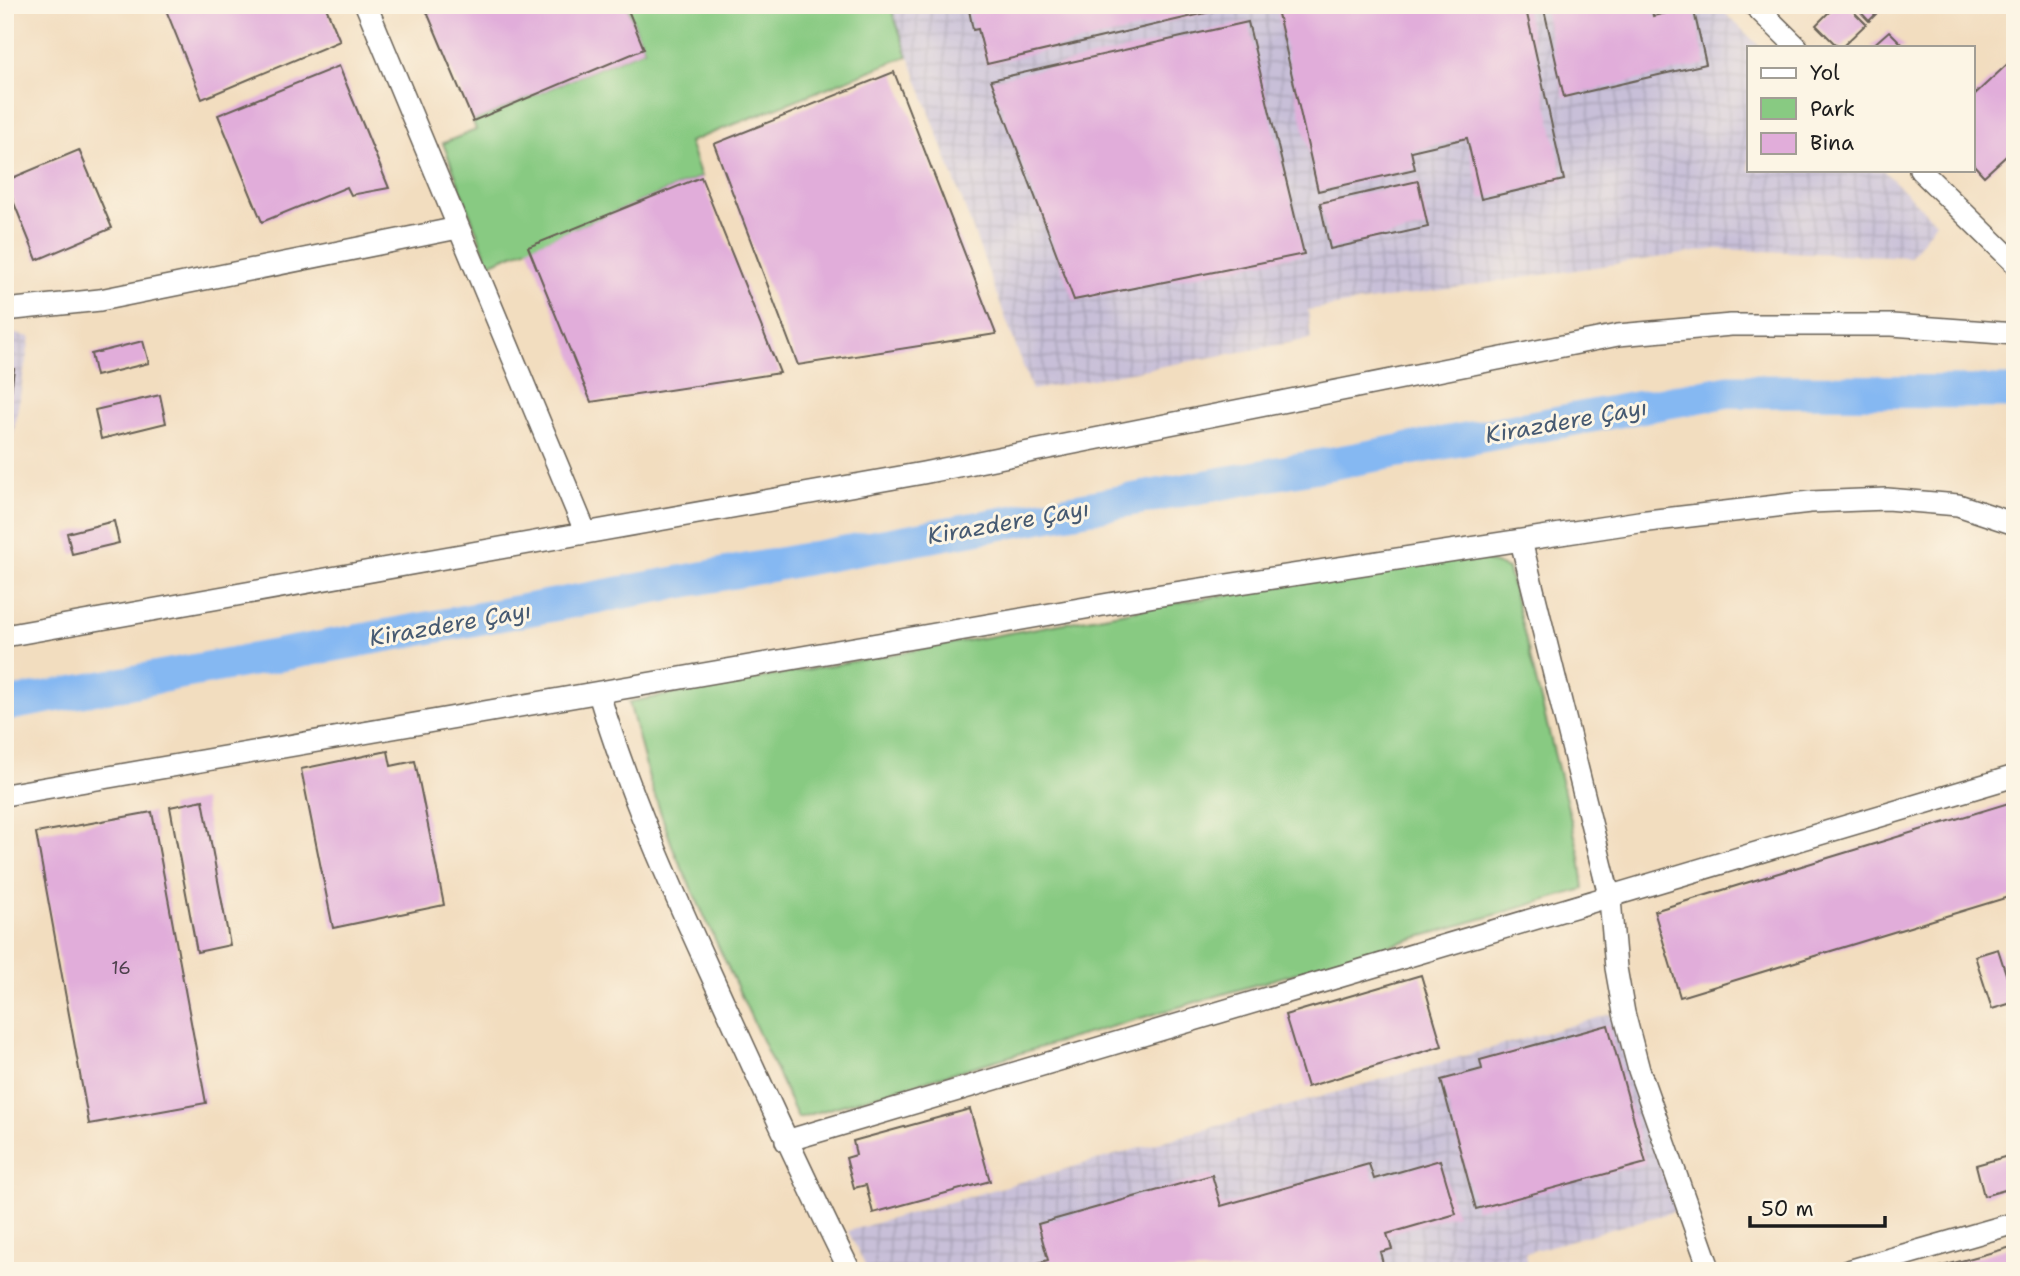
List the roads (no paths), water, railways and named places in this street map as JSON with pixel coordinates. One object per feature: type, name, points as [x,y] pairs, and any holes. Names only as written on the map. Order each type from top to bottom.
[{"type":"street","points":[[366,5],[585,531]]},
{"type":"street","points":[[1754,5],[1796,46]]},
{"type":"street","points":[[1922,172],[2015,263]]},
{"type":"street","points":[[5,310],[100,300],[458,228]]},
{"type":"street","points":[[5,636],[923,473],[1618,335],[1731,325],[1892,325],[2015,334]]},
{"type":"street","points":[[5,795],[1156,596],[1651,520],[1810,502],[1887,499],[1958,505],[2015,524]]},
{"type":"street","points":[[1521,541],[1610,899],[1616,968],[1624,1013],[1639,1070],[1710,1271]]},
{"type":"street","points":[[598,694],[643,821],[786,1141],[850,1271]]},
{"type":"street","points":[[786,1141],[1610,899],[2015,776]]},
{"type":"street","points":[[1848,1271],[2015,1223]]},
{"type":"waterway","name":"Kirazdere Çayı","points":[[5,705],[1729,391],[2015,392]]}]
